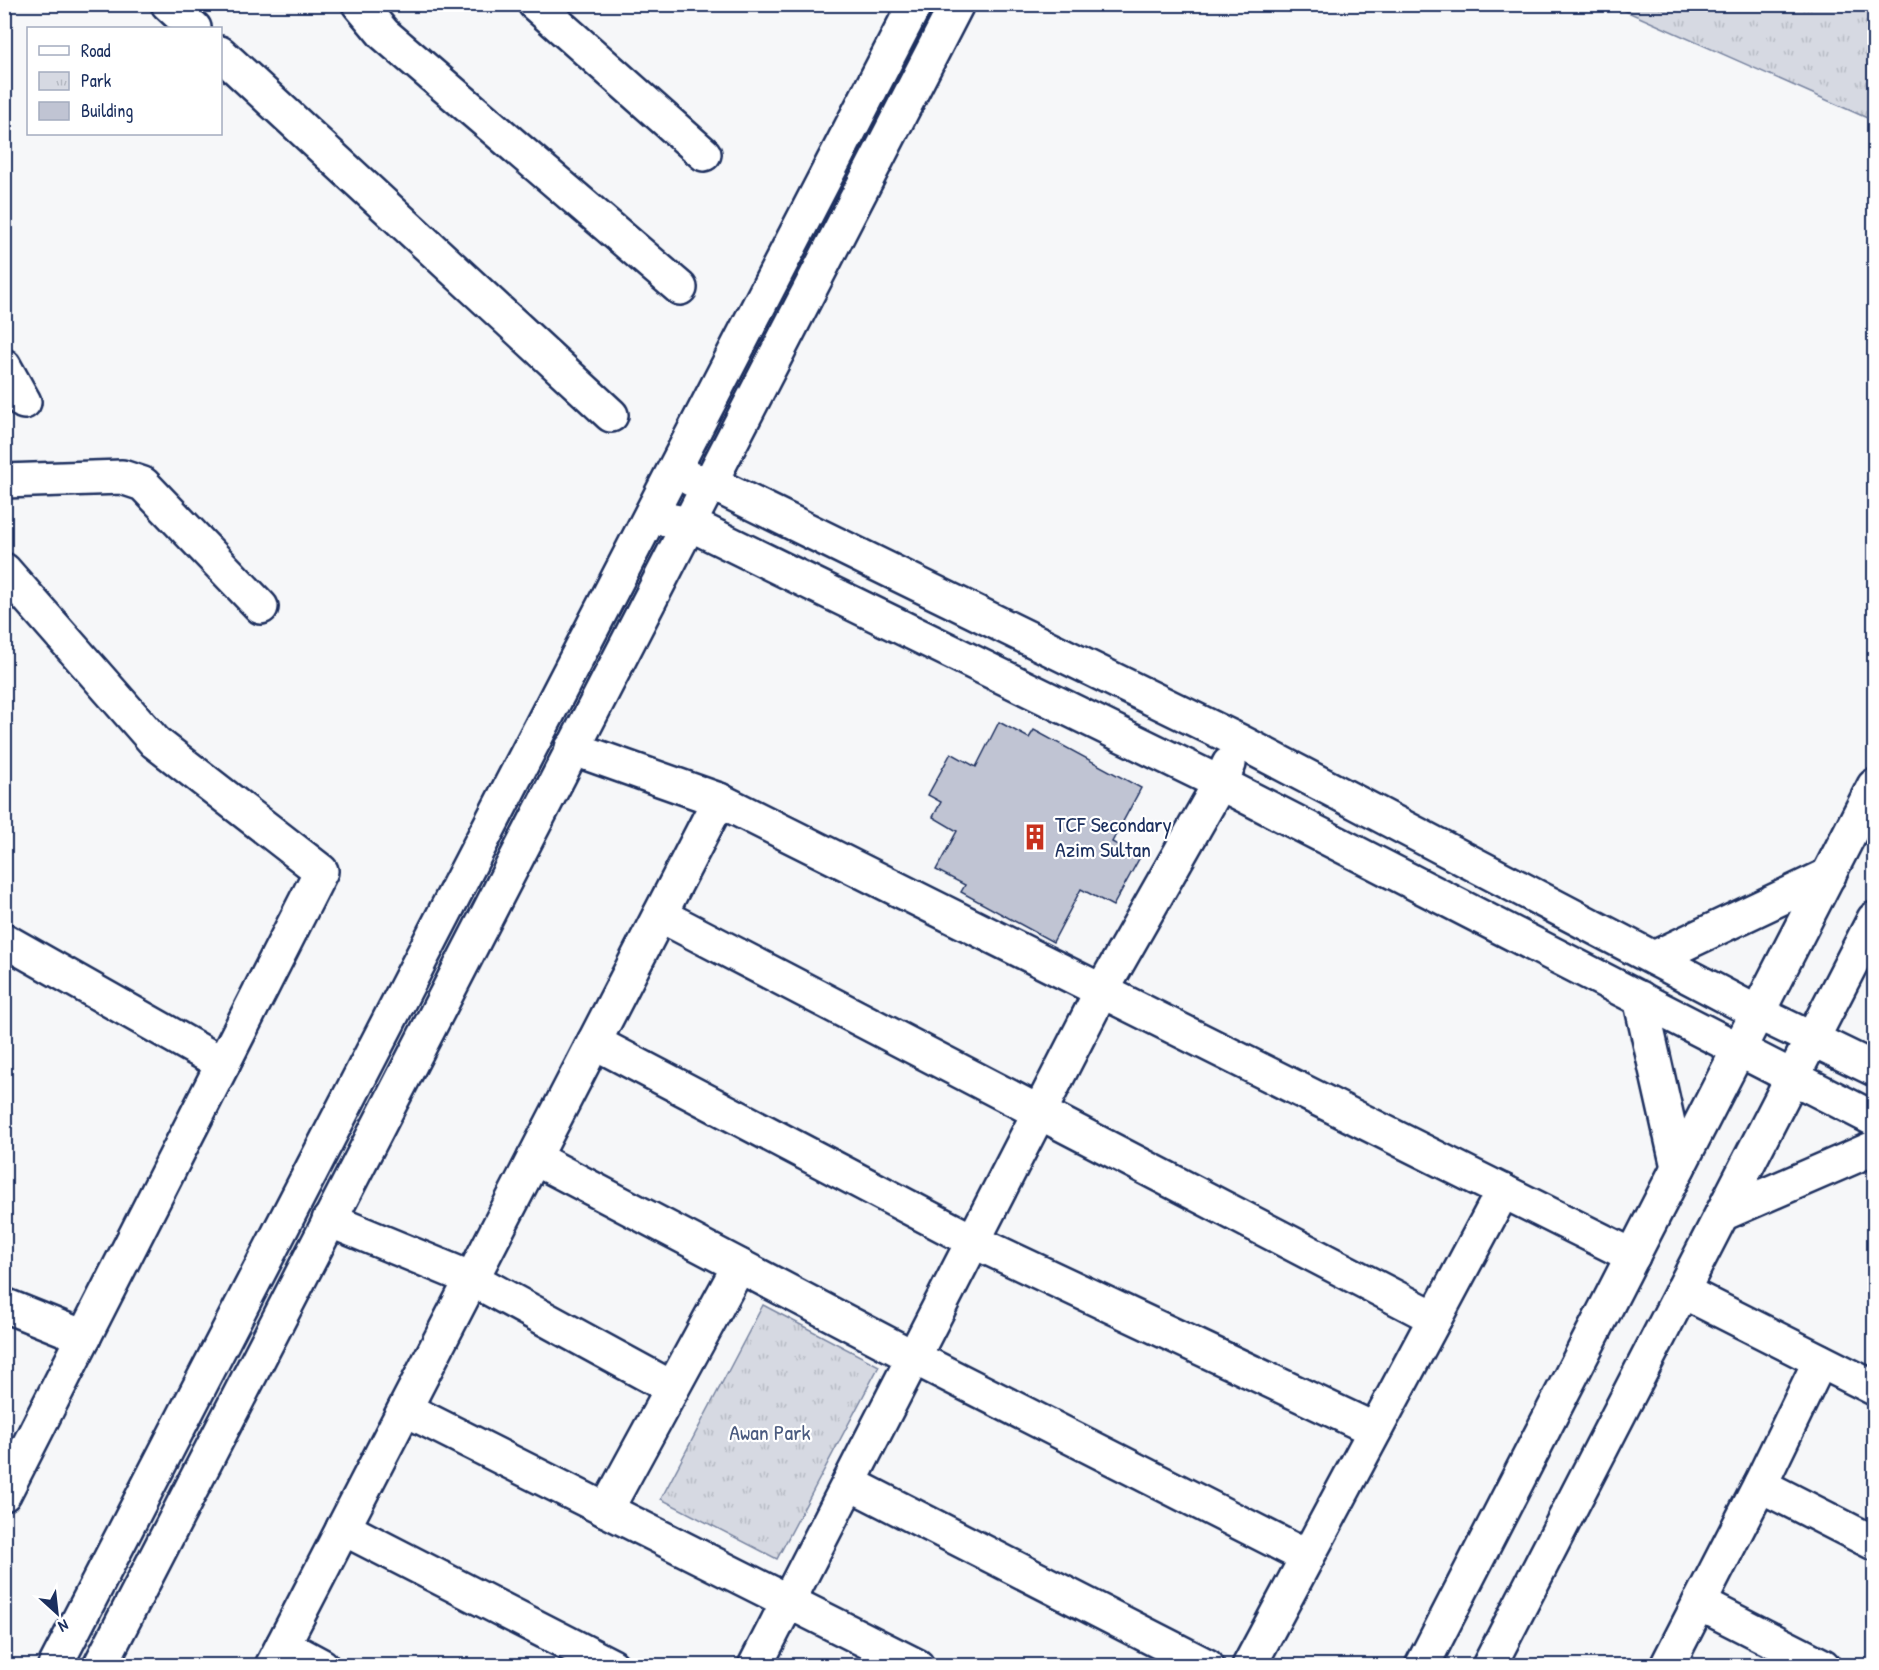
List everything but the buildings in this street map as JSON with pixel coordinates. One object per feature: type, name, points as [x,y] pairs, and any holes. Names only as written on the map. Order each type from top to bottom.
[{"type":"street","points":[[168,4],[193,27]]},
{"type":"street","points":[[359,4],[384,34],[680,288]]},
{"type":"street","points":[[535,4],[704,154]]},
{"type":"street","points":[[55,1665],[915,4]]},
{"type":"street","points":[[100,1665],[957,4]]},
{"type":"street","points":[[222,55],[611,415]]},
{"type":"street","points":[[4,366],[24,402]]},
{"type":"street","points":[[672,474],[711,483],[1239,741],[1758,1013],[1875,1069]]},
{"type":"street","points":[[4,481],[122,477],[143,484],[261,607]]},
{"type":"street","points":[[651,516],[690,524],[1220,783],[1875,1119]]},
{"type":"street","points":[[4,570],[155,742],[321,872],[8,1481]]},
{"type":"street","points":[[755,1665],[1101,992],[1220,783],[1239,741]]},
{"type":"street","points":[[572,748],[719,800],[1633,1256]]},
{"type":"street","points":[[1422,1665],[1875,786]]},
{"type":"street","points":[[322,1665],[277,1655],[719,800]]},
{"type":"street","points":[[1654,958],[1829,875]]},
{"type":"street","points":[[660,915],[1435,1318]]},
{"type":"street","points":[[1489,1665],[1875,918]]},
{"type":"street","points":[[4,940],[223,1064]]},
{"type":"street","points":[[1640,998],[1678,1167]]},
{"type":"street","points":[[594,1042],[973,1241],[1375,1430]]},
{"type":"street","points":[[1722,1214],[1875,1148]]},
{"type":"street","points":[[534,1158],[913,1357],[1307,1557]]},
{"type":"street","points":[[1250,1665],[1503,1191]]},
{"type":"street","points":[[329,1220],[472,1279],[672,1388]]},
{"type":"street","points":[[606,1510],[739,1266]]},
{"type":"street","points":[[1682,1291],[1875,1388]]},
{"type":"street","points":[[4,1305],[84,1337]]},
{"type":"street","points":[[1667,1665],[1760,1485],[1820,1361]]},
{"type":"street","points":[[405,1409],[917,1665]]},
{"type":"street","points":[[849,1483],[1207,1665]]},
{"type":"street","points":[[1760,1485],[1875,1543]]},
{"type":"street","points":[[344,1528],[612,1665]]},
{"type":"street","points":[[1699,1603],[1823,1665]]},
{"type":"green space","points":[[1612,5],[1874,5],[1874,121]]},
{"type":"green space","name":"Awan Park","points":[[763,1305],[879,1366],[777,1559],[661,1499]]},
{"type":"place","name":"TCF Secondary Azim Sultan","points":[[1035,837]]}]
